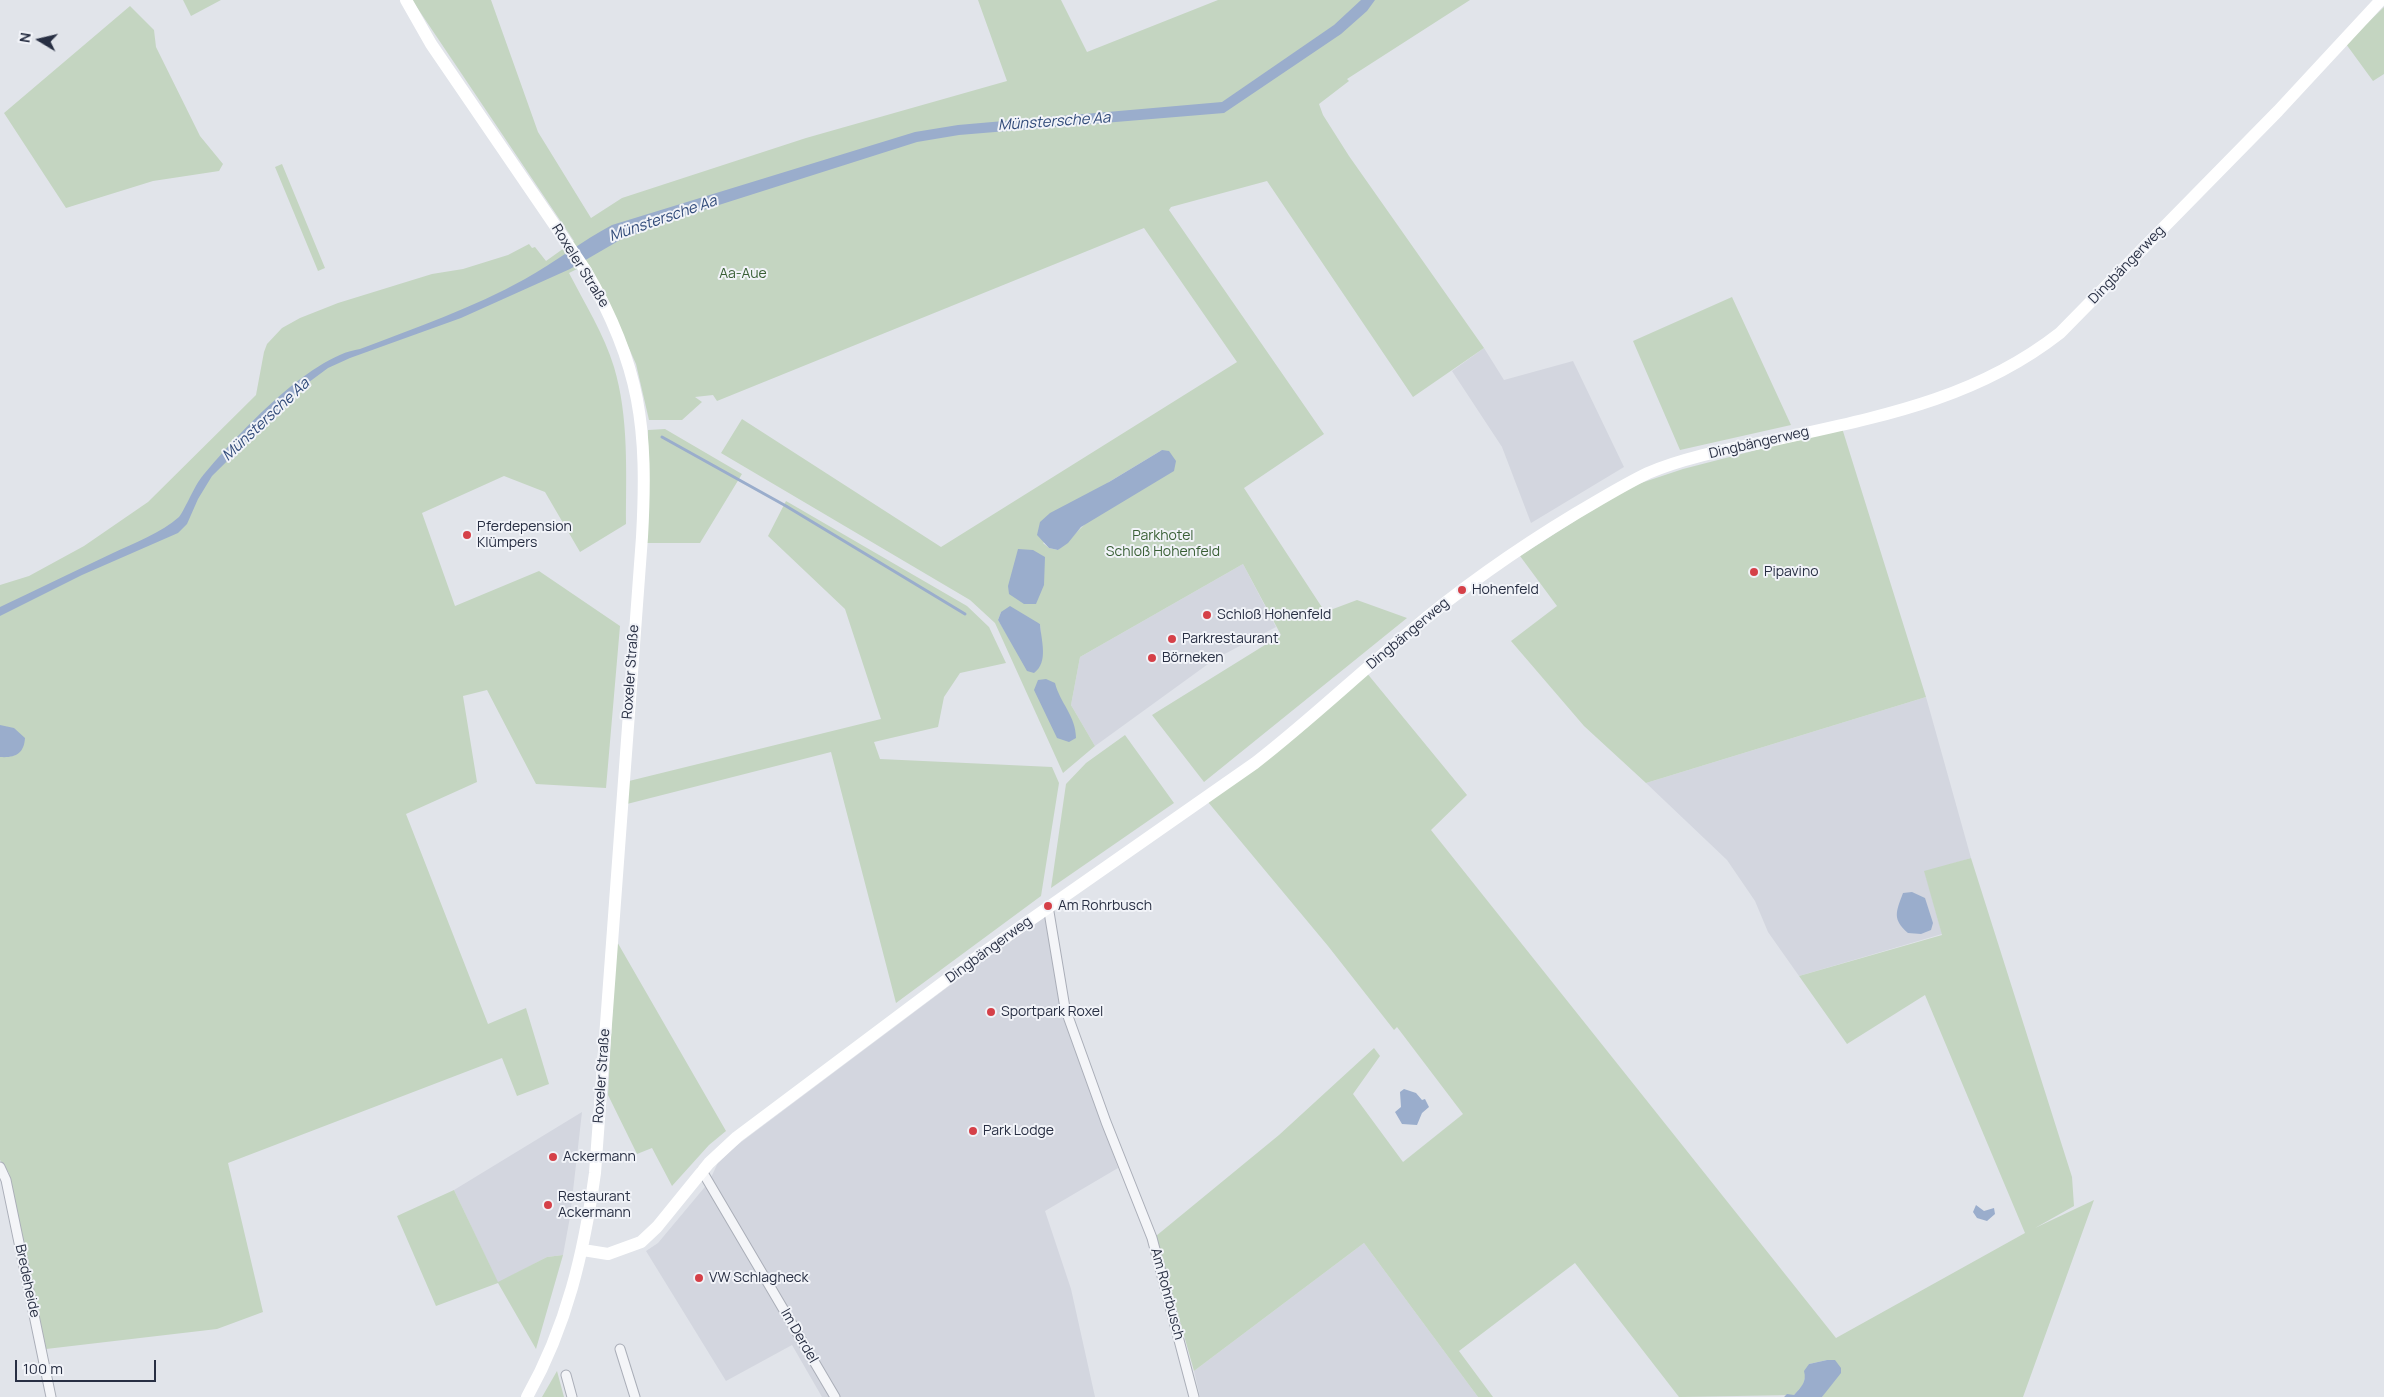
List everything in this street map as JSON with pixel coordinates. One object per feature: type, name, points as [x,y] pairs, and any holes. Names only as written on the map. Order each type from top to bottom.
[{"type":"main road","name":"Roxeler Straße","points":[[406,0],[431,44],[586,271],[618,332],[630,366],[641,414],[645,482],[595,1173],[583,1250],[566,1312],[552,1347],[527,1397]]},
{"type":"main road","name":"Dingbängerweg","points":[[583,1250],[608,1254],[640,1242],[657,1227],[715,1155],[737,1137],[1048,906],[1255,763],[1295,732],[1377,659],[1449,600],[1550,529],[1627,484],[1650,473],[1708,454],[1891,413],[1942,398],[1971,387],[2018,363],[2042,347],[2067,326],[2271,118],[2381,0]]},
{"type":"street","name":"Am Rohrbusch","points":[[1048,906],[1065,1008],[1106,1122],[1152,1238],[1194,1397]]},
{"type":"street","name":"Bredeheide","points":[[0,1166],[6,1180],[51,1397]]},
{"type":"street","name":"Im Derdel","points":[[702,1172],[835,1397]]},
{"type":"street","points":[[620,1350],[635,1397]]},
{"type":"street","points":[[566,1375],[572,1397]]},
{"type":"shaded area","points":[[1484,348],[1504,380],[1573,361],[1624,467],[1531,523],[1502,447],[1452,371]]},
{"type":"shaded area","points":[[1243,564],[1276,627],[1215,659],[1095,746],[1071,705],[1080,657]]},
{"type":"shaded area","points":[[1926,697],[1971,858],[1925,872],[1942,934],[1799,976],[1768,932],[1755,901],[1727,860],[1646,783]]},
{"type":"shaded area","points":[[1045,914],[1059,1000],[1118,1168],[1045,1211],[1071,1289],[1095,1397],[822,1397],[792,1345],[726,1381],[646,1251],[658,1243],[709,1182],[720,1158]]},
{"type":"shaded area","points":[[582,1112],[570,1217],[563,1255],[547,1257],[498,1283],[454,1190]]},
{"type":"shaded area","points":[[1364,1243],[1478,1397],[1200,1397],[1194,1371]]},
{"type":"green space","points":[[183,0],[221,0],[191,16]]},
{"type":"green space","points":[[412,0],[491,0],[538,132],[591,218],[622,198],[806,138],[1007,81],[978,0],[1061,0],[1087,52],[1218,0],[1470,0],[1347,79],[1349,81],[1319,104],[1323,115],[1349,156],[1484,348],[1413,397],[1267,181],[1171,207],[1169,210],[1324,434],[1244,488],[1325,612],[1357,600],[1407,618],[1204,782],[1152,715],[1281,635],[1243,564],[1080,657],[1071,705],[1095,746],[1063,773],[995,623],[970,600],[721,453],[742,419],[941,547],[1237,362],[1144,228],[717,401],[713,395],[695,397],[702,402],[682,420],[649,420],[636,364],[600,284],[587,264],[569,273],[605,343],[619,386],[626,445],[626,524],[580,552],[545,492],[504,476],[422,513],[455,606],[539,571],[620,626],[606,788],[536,784],[487,690],[463,696],[477,782],[406,814],[488,1024],[526,1008],[549,1084],[517,1096],[502,1058],[228,1163],[263,1312],[217,1329],[46,1349],[9,1173],[0,1160],[0,585],[29,576],[84,546],[148,502],[256,395],[267,344],[282,328],[300,318],[338,303],[432,274],[463,269],[508,255],[529,244],[532,248],[535,247],[546,261],[574,241]],"holes":[[[1162,450],[1058,550],[1049,548],[1043,543],[1109,482]],[[1001,612],[1040,624],[1041,636],[1019,654],[998,620]]]},
{"type":"green space","points":[[130,6],[154,30],[156,47],[200,136],[223,164],[219,171],[153,181],[66,208],[4,113]]},
{"type":"green space","points":[[2384,7],[2384,74],[2373,81],[2346,44]]},
{"type":"green space","points":[[282,164],[325,268],[318,271],[275,167]]},
{"type":"green space","points":[[1732,297],[1791,425],[1680,450],[1633,341]]},
{"type":"green space","points":[[1842,428],[1926,697],[1646,783],[1584,726],[1511,641],[1557,606],[1520,556],[1626,488],[1683,469]]},
{"type":"green space","points":[[665,429],[742,474],[700,543],[646,543],[648,430]]},
{"type":"green space","points":[[786,501],[967,606],[989,627],[1006,663],[960,673],[944,697],[938,727],[874,742],[880,759],[1052,767],[1059,783],[1041,896],[896,1003],[831,752],[627,804],[629,781],[881,719],[845,609],[768,536]]},
{"type":"green space","points":[[1366,672],[1467,795],[1431,830],[1836,1338],[2025,1233],[1925,995],[1847,1044],[1799,976],[1942,935],[1924,871],[1971,858],[2072,1177],[2074,1206],[2035,1228],[2094,1200],[2023,1397],[1822,1397],[1825,1392],[1827,1360],[1809,1364],[1803,1385],[1794,1395],[1679,1397],[1575,1263],[1459,1351],[1493,1397],[1478,1397],[1364,1243],[1194,1371],[1156,1236],[1279,1135],[1374,1048],[1380,1056],[1353,1094],[1403,1162],[1463,1114],[1397,1027],[1394,1030],[1328,946],[1208,802]]},
{"type":"green space","points":[[1125,735],[1174,803],[1051,888],[1066,784],[1086,763]]},
{"type":"green space","points":[[616,940],[726,1131],[709,1145],[672,1186],[652,1148],[637,1154],[608,1095]]},
{"type":"green space","points":[[454,1190],[498,1282],[547,1257],[563,1255],[536,1349],[498,1283],[436,1306],[397,1216]]},
{"type":"green space","points":[[557,1371],[564,1397],[542,1397]]},
{"type":"water","name":"Münstersche Aa","points":[[1361,0],[1375,0],[1367,11],[1341,34],[1224,113],[959,135],[917,142],[678,218],[620,240],[570,269],[461,318],[350,358],[328,368],[301,388],[212,476],[198,499],[187,524],[178,533],[82,575],[0,616],[0,607],[147,537],[172,523],[181,515],[201,478],[232,442],[273,402],[318,367],[340,355],[423,325],[485,299],[525,279],[612,225],[915,132],[958,125],[1222,102],[1334,25]]},
{"type":"water","points":[[1162,450],[1169,451],[1176,461],[1174,471],[1081,527],[1068,543],[1058,550],[1049,548],[1037,535],[1040,522],[1050,513],[1109,482]]},
{"type":"water","points":[[1018,549],[1033,550],[1045,557],[1044,585],[1036,604],[1024,604],[1009,594],[1008,586]]},
{"type":"water","points":[[1010,606],[1040,624],[1043,657],[1039,668],[1034,673],[1027,671],[998,620],[1001,612]]},
{"type":"water","points":[[1046,679],[1055,683],[1060,697],[1071,716],[1076,738],[1069,742],[1057,738],[1034,690],[1038,680]]},
{"type":"water","points":[[0,725],[14,728],[25,738],[23,748],[18,754],[10,757],[0,757]]},
{"type":"water","points":[[1912,892],[1925,898],[1933,923],[1931,930],[1921,934],[1908,933],[1899,924],[1897,915],[1903,893]]},
{"type":"water","points":[[1404,1089],[1416,1093],[1422,1100],[1425,1099],[1429,1107],[1422,1113],[1417,1125],[1402,1124],[1395,1112],[1401,1107],[1400,1092]]},
{"type":"water","points":[[1976,1205],[1984,1211],[1994,1208],[1995,1214],[1987,1221],[1977,1218],[1973,1212]]},
{"type":"water","points":[[1835,1360],[1841,1368],[1841,1373],[1822,1397],[1784,1397],[1787,1394],[1794,1395],[1801,1387],[1805,1378],[1804,1371],[1809,1364]]},
{"type":"waterway","points":[[662,437],[786,506],[965,614]]},
{"type":"place","name":"Pferdepension Klümpers","points":[[467,535]]},
{"type":"place","name":"Pipavino","points":[[1754,572]]},
{"type":"place","name":"Hohenfeld","points":[[1462,590]]},
{"type":"place","name":"Schloß Hohenfeld","points":[[1207,615]]},
{"type":"place","name":"Parkrestaurant","points":[[1172,639]]},
{"type":"place","name":"Börneken","points":[[1152,658]]},
{"type":"place","name":"Am Rohrbusch","points":[[1048,906]]},
{"type":"place","name":"Sportpark Roxel","points":[[991,1012]]},
{"type":"place","name":"Park Lodge","points":[[973,1131]]},
{"type":"place","name":"Ackermann","points":[[553,1157]]},
{"type":"place","name":"Restaurant Ackermann","points":[[548,1205]]},
{"type":"place","name":"VW Schlagheck","points":[[699,1278]]},
{"type":"park label","name":"Aa-Aue","points":[[743,274]]},
{"type":"park label","name":"Parkhotel Schloß Hohenfeld","points":[[1163,544]]}]
